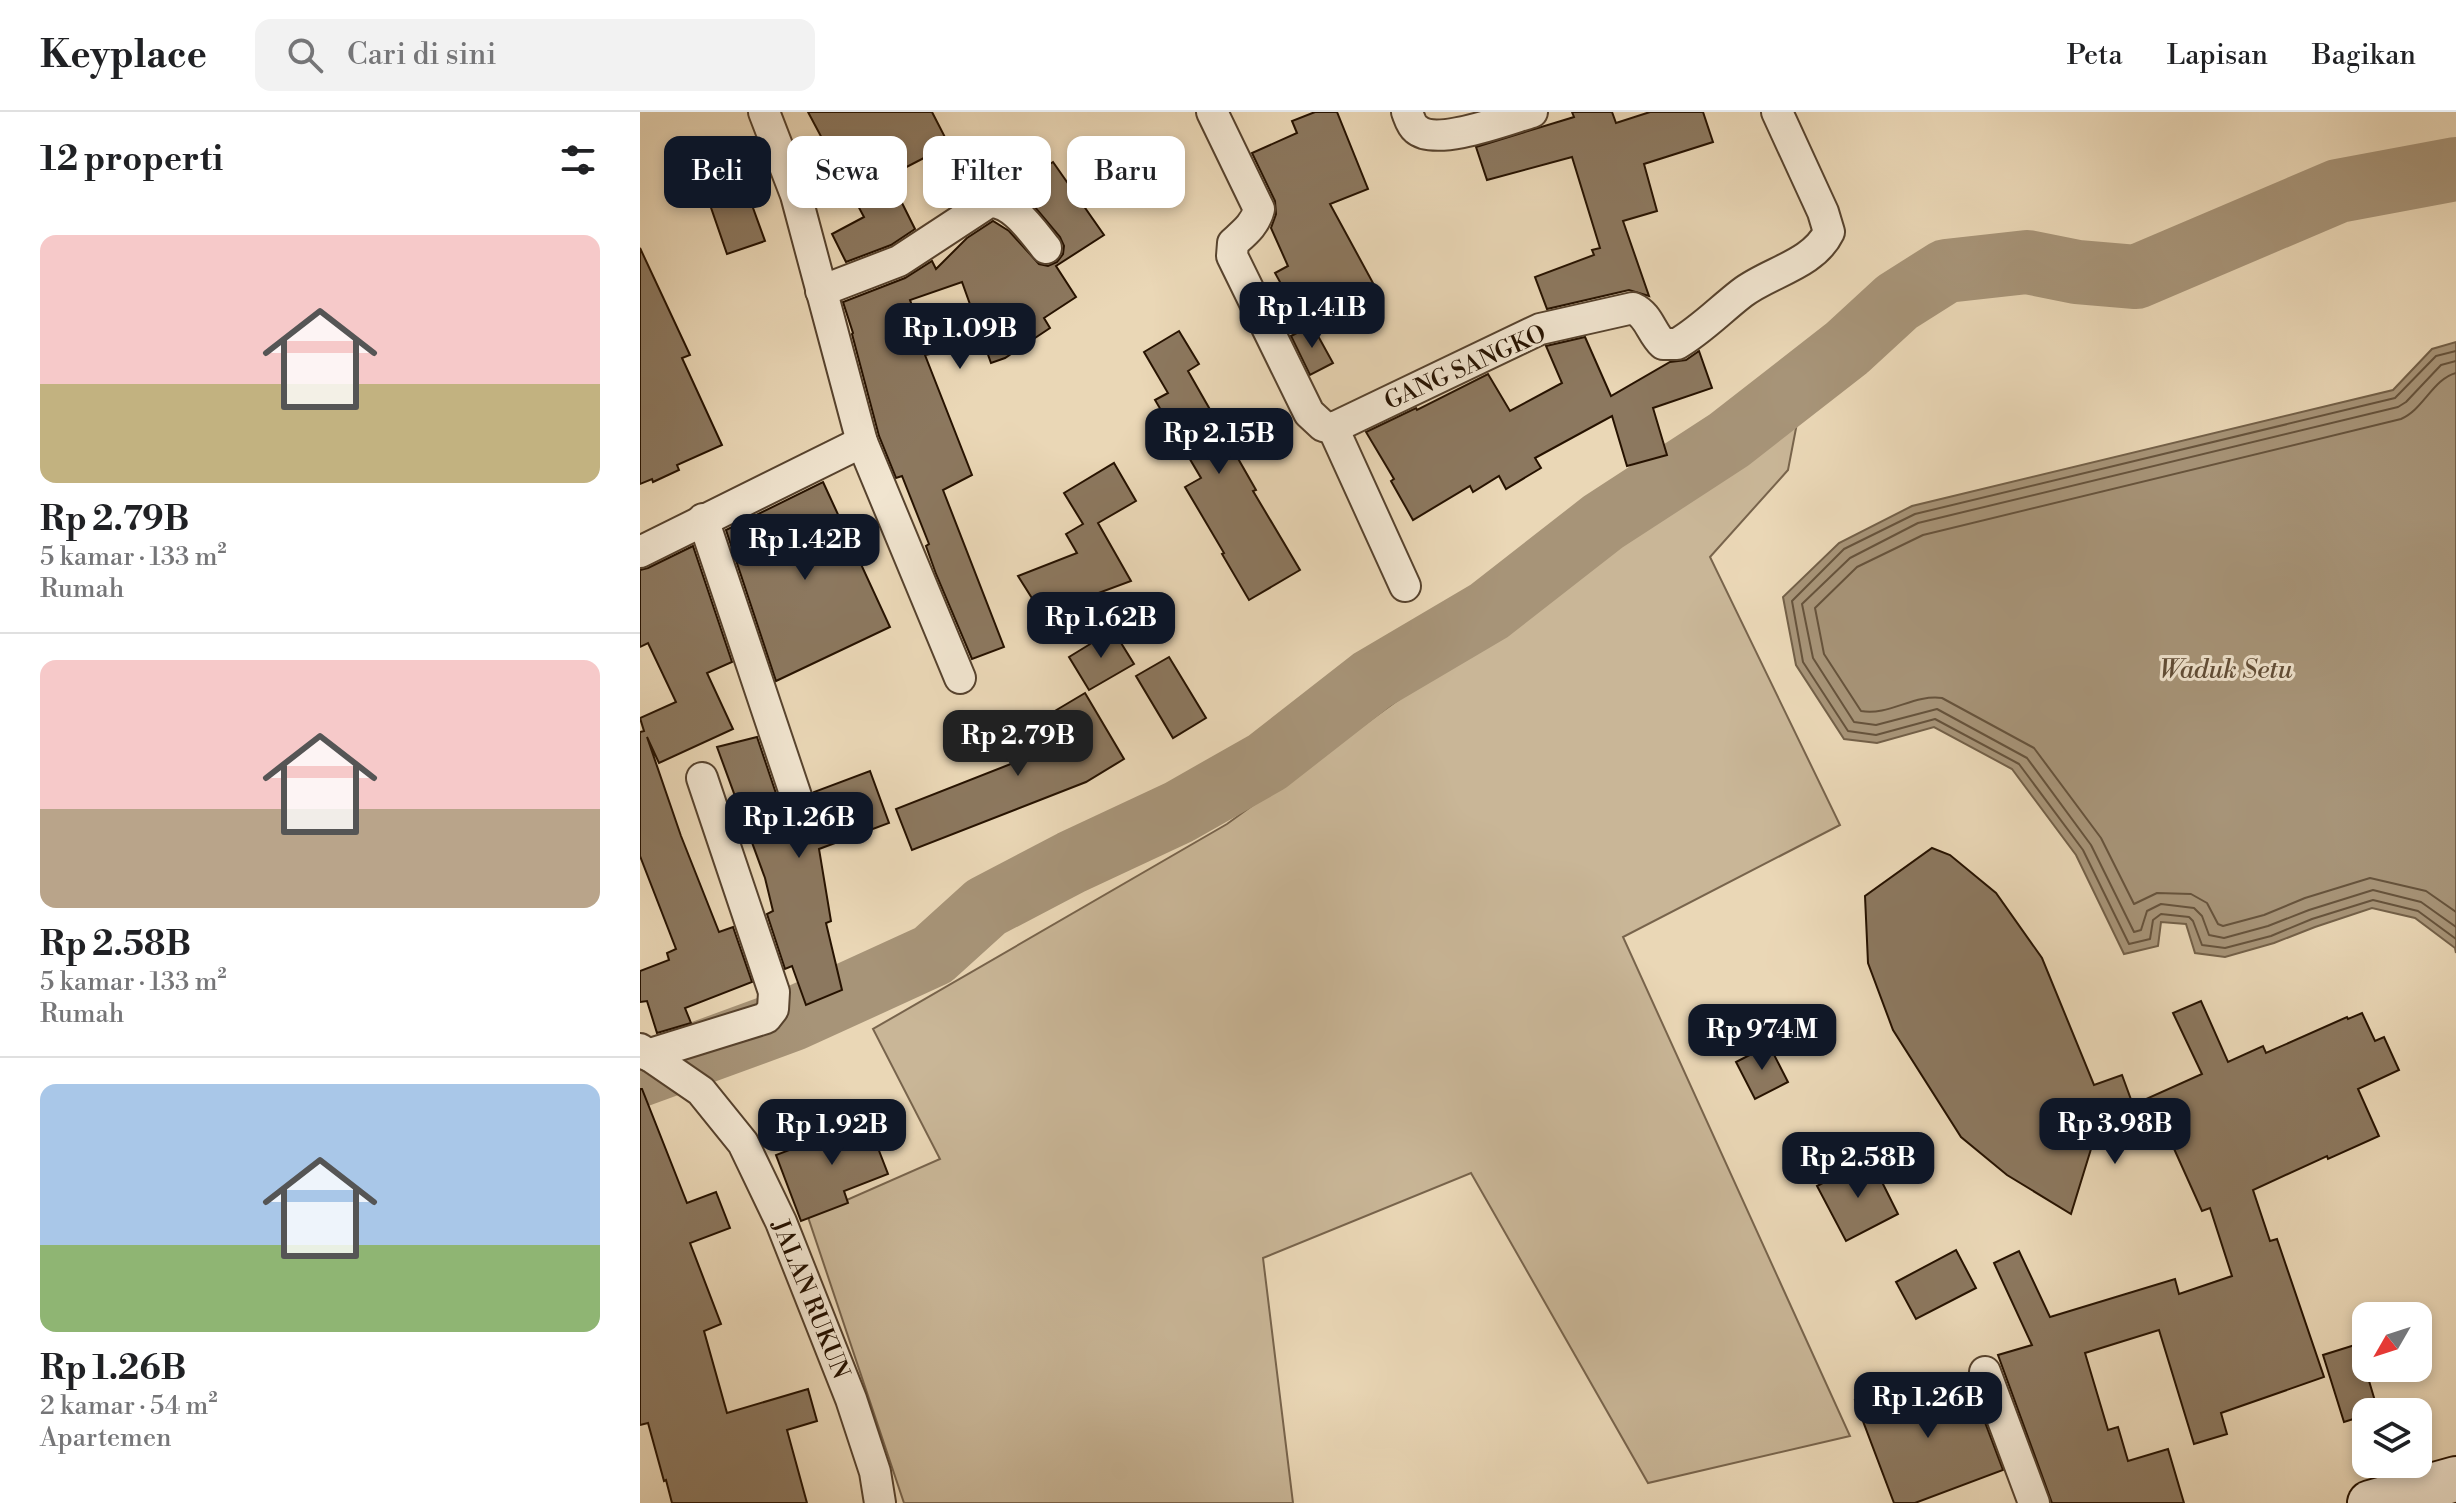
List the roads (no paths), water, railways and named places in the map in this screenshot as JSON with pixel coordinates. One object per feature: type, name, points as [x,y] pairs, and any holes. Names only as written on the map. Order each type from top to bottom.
[{"type":"main road","points":[[2370,1503],[2456,1479]]},
{"type":"street","points":[[764,112],[796,195],[862,442],[960,678]]},
{"type":"street","points":[[1212,112],[1259,209],[1250,228],[1233,243],[1232,256],[1309,413],[1323,426],[1333,428],[1405,586]]},
{"type":"street","points":[[1407,112],[1416,129],[1433,135],[1449,135],[1532,112]]},
{"type":"street","name":"GANG SANGKO","points":[[1333,428],[1540,329],[1633,308],[1642,312],[1663,344],[1677,344],[1745,291],[1808,256],[1824,242],[1829,232],[1823,212],[1777,112]]},
{"type":"street","points":[[821,291],[899,261],[989,202],[998,202],[1013,212],[1046,248]]},
{"type":"street","points":[[640,552],[862,442]]},
{"type":"street","points":[[703,519],[806,826]]},
{"type":"street","points":[[649,1056],[766,1018],[773,1009],[774,992],[702,778]]},
{"type":"street","name":"JALAN RUKUN","points":[[649,1056],[701,1091],[743,1143],[776,1209],[851,1399],[875,1472],[880,1503]]},
{"type":"street","points":[[1985,1372],[2034,1503]]},
{"type":"water","name":"Waduk Setu","points":[[2456,342],[2456,953],[2455,948],[2415,918],[2372,908],[2225,957],[2195,953],[2186,924],[2161,922],[2158,946],[2124,954],[2076,855],[2012,769],[1934,727],[1877,743],[1844,739],[1796,665],[1783,597],[1839,543],[1912,506],[2393,390],[2432,349]]},
{"type":"waterway","points":[[640,1075],[793,1019],[933,955],[986,907],[1179,812],[1267,762],[1372,680],[1489,611],[1603,522],[1729,440],[1847,348],[1897,302],[1946,271],[2027,262],[2077,272],[2136,277],[2338,191],[2456,169]]}]
